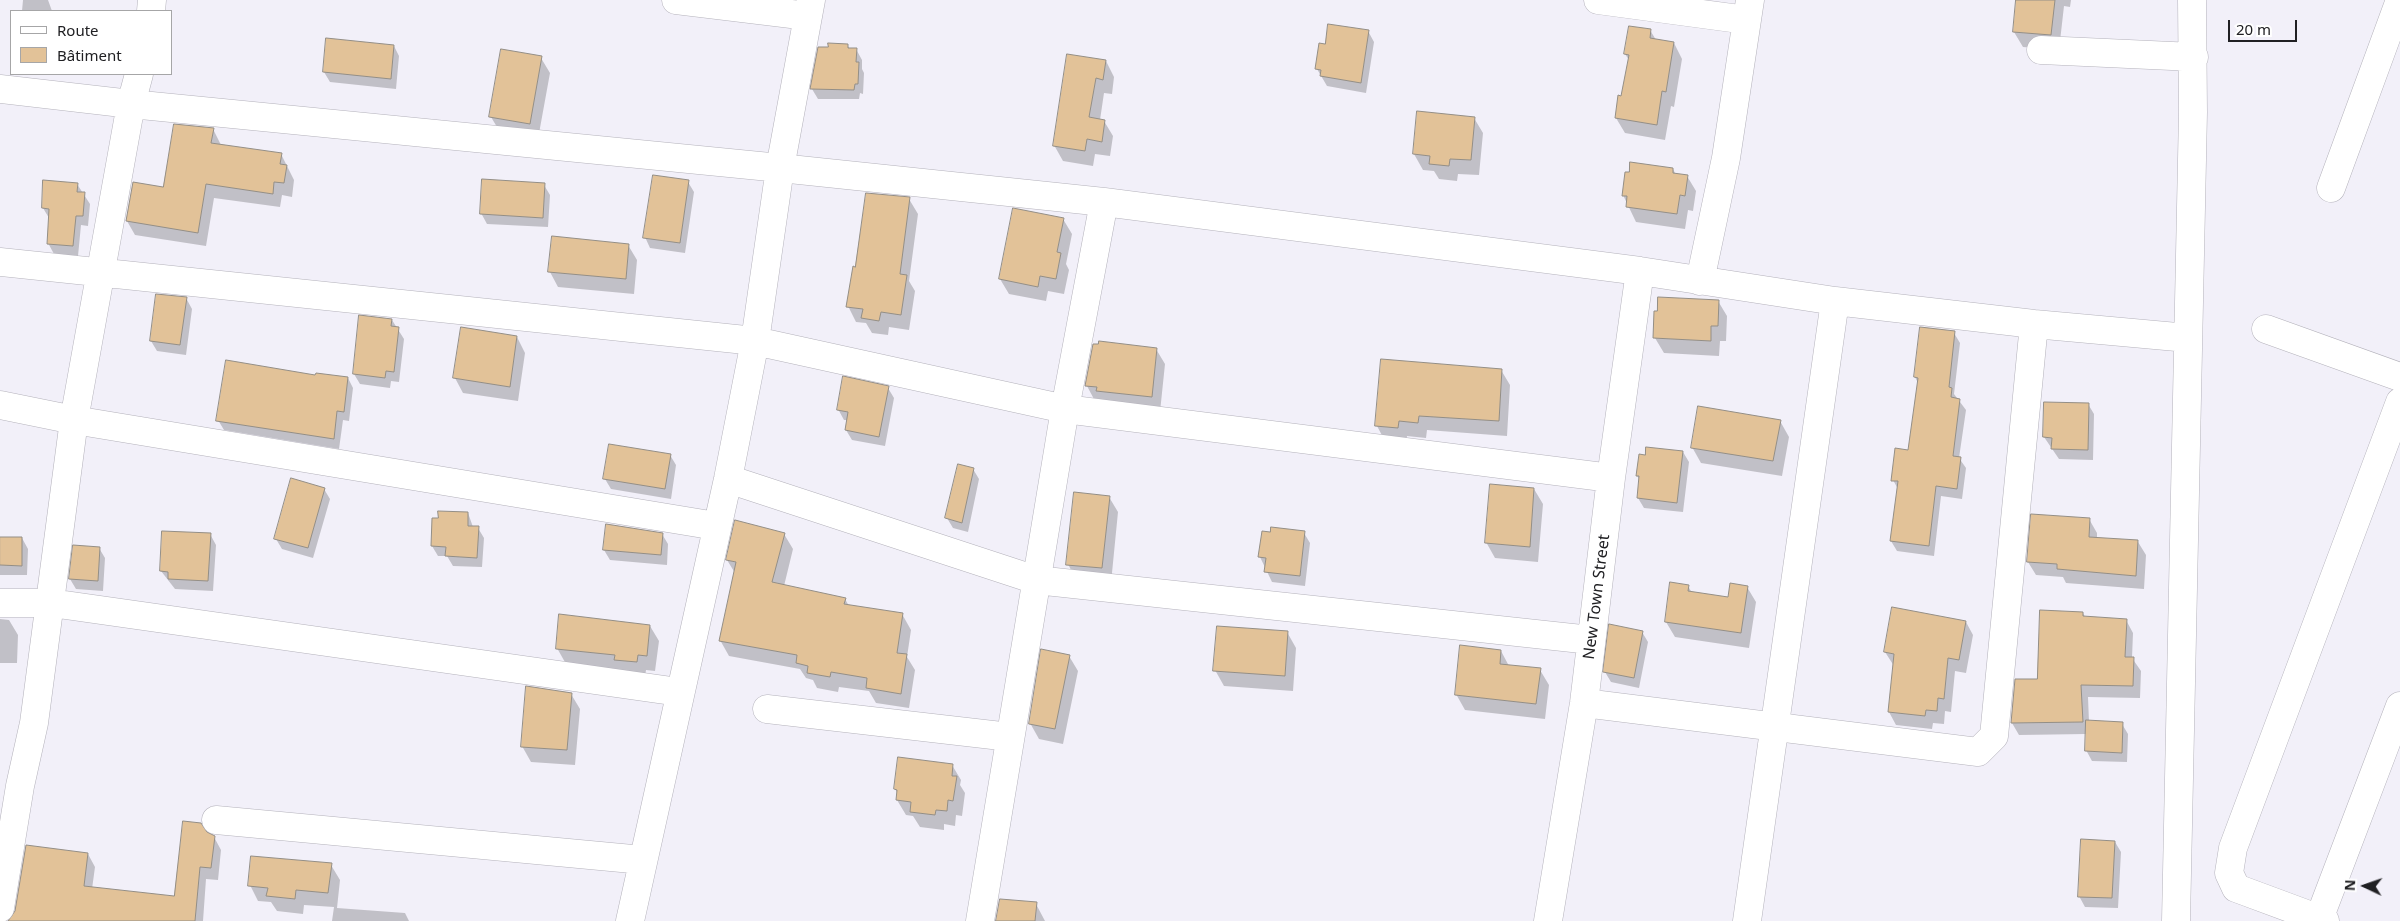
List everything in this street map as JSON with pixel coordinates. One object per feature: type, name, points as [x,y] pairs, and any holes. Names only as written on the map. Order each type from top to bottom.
[{"type":"street","points":[[630,921],[679,692],[728,479],[755,341],[780,168],[810,8],[676,0]]},
{"type":"street","points":[[1598,0],[1748,10],[1726,158],[1700,281]]},
{"type":"street","points":[[2176,921],[2194,57],[2192,0]]},
{"type":"street","points":[[2331,188],[2400,0]]},
{"type":"street","points":[[2041,50],[2194,57]]},
{"type":"street","points":[[0,908],[20,786],[34,723],[74,420],[131,104],[139,75]]},
{"type":"street","points":[[0,89],[131,104],[1104,202],[1640,272],[1835,302],[2034,324],[2188,338]]},
{"type":"street","points":[[980,921],[1065,408],[1104,202]]},
{"type":"street","points":[[0,262],[755,341],[1065,408],[1611,478]]},
{"type":"street","name":"New Town Street","points":[[1548,921],[1584,703],[1611,478],[1640,272]]},
{"type":"street","points":[[1747,921],[1835,302]]},
{"type":"street","points":[[1584,703],[1978,752],[1994,736],[2034,324]]},
{"type":"street","points":[[2266,329],[2400,377]]},
{"type":"street","points":[[2400,402],[2233,848],[2229,873],[2236,888],[2322,920],[2400,706]]},
{"type":"street","points":[[0,406],[74,420],[716,526]]},
{"type":"street","points":[[728,479],[1036,580],[1591,640]]},
{"type":"street","points":[[0,603],[51,603],[679,692]]},
{"type":"street","points":[[767,709],[1010,737]]},
{"type":"street","points":[[216,820],[643,860]]},
{"type":"building","points":[[2016,0],[2055,0],[2051,35],[2013,32]]},
{"type":"building","points":[[1328,24],[1369,30],[1361,83],[1320,76],[1321,70],[1315,69],[1319,43],[1325,44]]},
{"type":"building","points":[[1629,26],[1651,29],[1650,38],[1674,42],[1666,92],[1662,91],[1657,125],[1615,118],[1618,95],[1621,96],[1629,55],[1624,54]]},
{"type":"building","points":[[326,38],[394,45],[391,79],[323,72]]},
{"type":"building","points":[[828,43],[848,44],[848,48],[857,48],[856,62],[859,62],[858,84],[855,84],[854,90],[810,89],[818,47],[828,47]]},
{"type":"building","points":[[501,49],[542,56],[530,124],[489,117]]},
{"type":"building","points":[[1067,54],[1106,60],[1103,80],[1096,78],[1089,117],[1105,120],[1102,142],[1087,139],[1085,151],[1053,146]]},
{"type":"building","points":[[1417,111],[1475,117],[1471,160],[1450,159],[1449,166],[1429,164],[1430,156],[1413,154]]},
{"type":"building","points":[[174,124],[214,128],[211,143],[282,153],[280,164],[287,165],[284,183],[274,182],[273,194],[206,184],[198,233],[126,221],[133,182],[163,187]]},
{"type":"building","points":[[1630,162],[1673,168],[1673,173],[1688,175],[1685,196],[1680,195],[1677,214],[1626,207],[1627,196],[1622,196],[1625,172],[1629,172]]},
{"type":"building","points":[[653,175],[689,180],[680,243],[643,238]]},
{"type":"building","points":[[482,179],[545,183],[543,218],[480,214]]},
{"type":"building","points":[[43,180],[78,183],[77,192],[85,192],[83,216],[76,216],[73,246],[47,244],[49,209],[42,208]]},
{"type":"building","points":[[866,193],[910,197],[900,274],[907,275],[901,315],[881,312],[879,321],[861,318],[863,309],[846,307],[853,266],[855,267]]},
{"type":"building","points":[[1013,208],[1064,218],[1057,252],[1061,253],[1056,279],[1040,276],[1038,287],[999,279]]},
{"type":"building","points":[[552,236],[629,244],[626,279],[548,272]]},
{"type":"building","points":[[156,294],[187,297],[180,345],[150,341]]},
{"type":"building","points":[[1658,297],[1719,300],[1718,326],[1711,326],[1711,341],[1653,338],[1654,311],[1657,311]]},
{"type":"building","points":[[359,315],[392,319],[391,326],[399,327],[394,372],[386,371],[385,378],[353,374]]},
{"type":"building","points":[[461,327],[517,336],[510,387],[453,378]]},
{"type":"building","points":[[1920,327],[1955,331],[1949,387],[1952,388],[1951,397],[1960,399],[1953,456],[1961,457],[1957,489],[1936,486],[1929,546],[1890,541],[1898,481],[1891,481],[1895,448],[1908,450],[1918,378],[1914,377]]},
{"type":"building","points":[[1099,341],[1157,348],[1152,397],[1096,391],[1097,387],[1085,386],[1093,344],[1098,344]]},
{"type":"building","points":[[1381,359],[1502,369],[1499,421],[1419,416],[1418,423],[1399,421],[1398,428],[1375,426]]},
{"type":"building","points":[[226,360],[315,375],[316,373],[348,377],[344,412],[337,411],[334,439],[216,421]]},
{"type":"building","points":[[843,376],[889,386],[879,437],[845,430],[848,412],[837,410]]},
{"type":"building","points":[[2044,402],[2089,403],[2088,450],[2051,449],[2052,438],[2043,437]]},
{"type":"building","points":[[1698,406],[1781,420],[1773,461],[1691,448]]},
{"type":"building","points":[[609,444],[671,454],[665,489],[603,479]]},
{"type":"building","points":[[1646,447],[1683,451],[1677,503],[1637,498],[1639,476],[1636,476],[1639,454],[1645,455]]},
{"type":"building","points":[[958,464],[974,468],[962,523],[945,518]]},
{"type":"building","points":[[291,478],[325,488],[308,548],[274,539]]},
{"type":"building","points":[[1490,484],[1534,488],[1530,547],[1485,543]]},
{"type":"building","points":[[1074,492],[1110,496],[1102,568],[1066,565]]},
{"type":"building","points":[[438,511],[468,512],[468,526],[479,526],[477,558],[445,556],[446,547],[431,546],[432,518],[438,518]]},
{"type":"building","points":[[2031,514],[2090,518],[2089,537],[2138,540],[2136,576],[2057,569],[2057,564],[2027,562]]},
{"type":"building","points":[[735,520],[785,533],[772,582],[846,598],[844,604],[903,613],[897,653],[907,654],[901,694],[866,688],[867,678],[831,672],[830,677],[807,673],[808,666],[796,663],[797,655],[719,641],[736,562],[726,560]]},
{"type":"building","points":[[606,524],[663,533],[661,555],[603,550]]},
{"type":"building","points":[[1271,527],[1305,531],[1300,576],[1264,572],[1266,558],[1258,557],[1262,531],[1270,532]]},
{"type":"building","points":[[162,531],[211,533],[208,581],[168,579],[168,572],[160,571]]},
{"type":"building","points":[[0,537],[22,537],[22,566],[0,565]]},
{"type":"building","points":[[73,545],[100,547],[98,581],[69,579]]},
{"type":"building","points":[[1670,582],[1689,585],[1688,591],[1728,597],[1730,583],[1748,586],[1741,633],[1665,622]]},
{"type":"building","points":[[1892,607],[1966,621],[1959,660],[1948,658],[1944,699],[1938,698],[1937,711],[1926,710],[1925,716],[1888,712],[1894,654],[1884,652]]},
{"type":"building","points":[[2040,610],[2083,612],[2083,616],[2127,619],[2125,657],[2134,657],[2133,686],[2081,685],[2083,722],[2011,723],[2015,679],[2037,679]]},
{"type":"building","points":[[559,614],[650,625],[647,656],[638,655],[637,662],[614,660],[615,655],[556,649]]},
{"type":"building","points":[[1609,624],[1643,631],[1634,678],[1603,672]]},
{"type":"building","points":[[1217,626],[1288,631],[1285,676],[1213,671]]},
{"type":"building","points":[[1460,645],[1501,650],[1500,664],[1541,668],[1536,704],[1455,695]]},
{"type":"building","points":[[1041,649],[1070,655],[1055,729],[1029,724]]},
{"type":"building","points":[[526,686],[572,693],[567,750],[521,747]]},
{"type":"building","points":[[2086,720],[2123,722],[2122,753],[2085,751]]},
{"type":"building","points":[[898,757],[953,764],[952,776],[957,776],[953,801],[948,800],[947,811],[936,810],[935,815],[910,812],[911,802],[896,800],[897,790],[894,789]]},
{"type":"building","points":[[183,821],[201,823],[207,832],[215,836],[211,868],[200,867],[195,921],[8,921],[15,911],[26,845],[88,853],[84,886],[174,896]]},
{"type":"building","points":[[2081,839],[2115,841],[2112,898],[2078,897]]},
{"type":"building","points":[[251,856],[332,863],[328,893],[296,890],[295,899],[266,896],[268,888],[248,886]]},
{"type":"building","points":[[1000,899],[1037,902],[1035,921],[996,921]]}]
